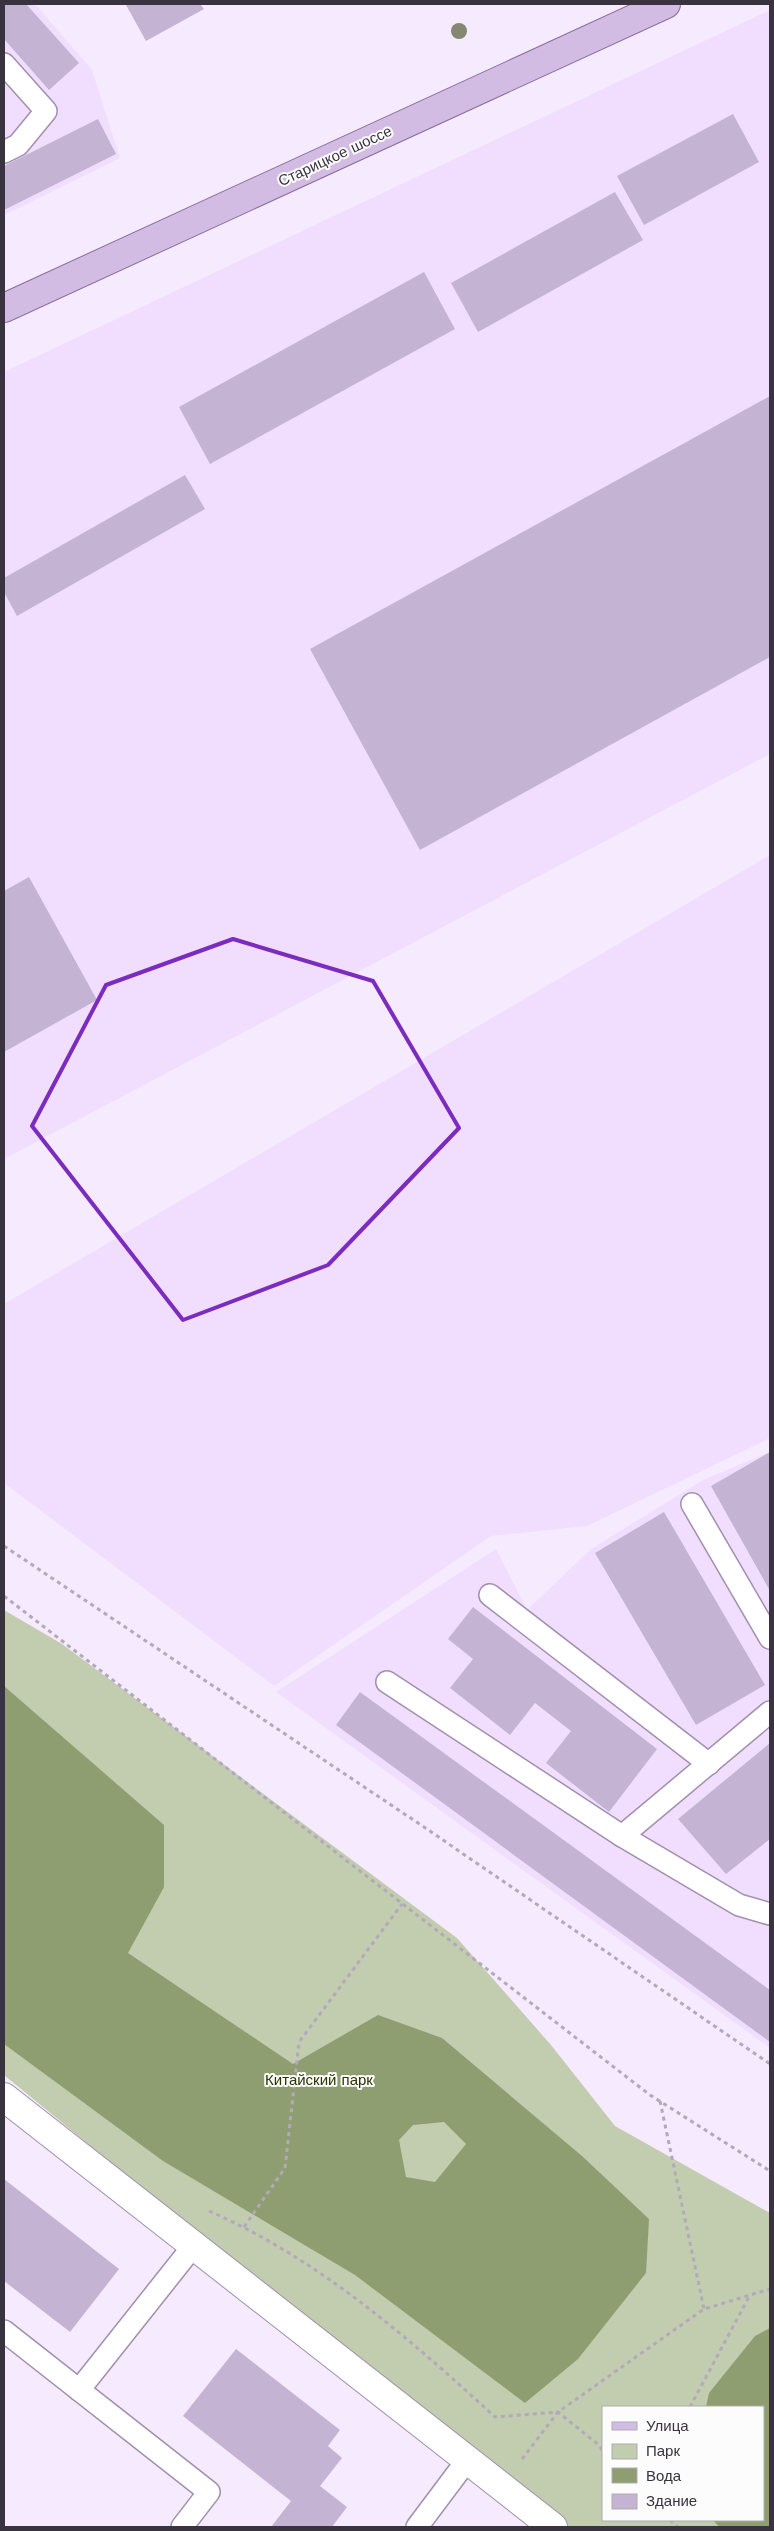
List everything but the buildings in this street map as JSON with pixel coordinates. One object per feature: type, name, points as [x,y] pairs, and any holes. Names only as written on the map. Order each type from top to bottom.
[{"type":"main road","name":"Старицкое шоссе","points":[[4,308],[666,4]]},
{"type":"street","points":[[4,2097],[553,2527]]},
{"type":"lane","points":[[4,64],[46,111],[18,145],[4,152]]},
{"type":"lane","points":[[692,1504],[770,1638]]},
{"type":"lane","points":[[490,1595],[709,1764]]},
{"type":"lane","points":[[387,1682],[622,1836],[739,1905],[770,1914]]},
{"type":"lane","points":[[622,1836],[770,1712]]},
{"type":"lane","points":[[79,2390],[194,2245]]},
{"type":"lane","points":[[4,2332],[209,2492],[182,2527]]},
{"type":"lane","points":[[417,2527],[468,2459]]},
{"type":"path","points":[[4,1546],[422,1825],[770,2064]]},
{"type":"path","points":[[4,1596],[660,2101],[770,2171]]},
{"type":"path","points":[[244,2227],[285,2168],[299,2042],[402,1904]]},
{"type":"path","points":[[660,2101],[704,2309]]},
{"type":"path","points":[[202,2208],[244,2227],[319,2273],[419,2347],[495,2417],[558,2412],[600,2446],[602,2451]]},
{"type":"path","points":[[500,2487],[558,2412],[704,2309],[770,2289]]},
{"type":"path","points":[[691,2406],[750,2294]]},
{"type":"highlighted area","points":[[233,939],[373,981],[459,1128],[328,1265],[183,1320],[32,1126],[106,985]]},
{"type":"shaded area","points":[[4,4],[35,4],[92,70],[120,158],[4,215]]},
{"type":"shaded area","points":[[770,10],[770,754],[4,1159],[4,372]]},
{"type":"shaded area","points":[[770,855],[770,1438],[587,1526],[491,1536],[274,1686],[4,1483],[4,1304]]},
{"type":"shaded area","points":[[770,1452],[770,2048],[276,1692],[496,1549],[527,1610],[591,1549],[703,1480]]},
{"type":"green space","name":"Китайский парк","points":[[4,1610],[62,1644],[457,1938],[551,2045],[615,2126],[770,2213],[770,2527],[569,2527],[492,2469],[216,2249],[4,2075]]},
{"type":"water","points":[[4,1686],[164,1825],[164,1887],[128,1953],[293,2064],[378,2015],[442,2038],[582,2156],[649,2219],[646,2273],[578,2359],[525,2403],[355,2275],[163,2161],[4,2044]],"holes":[[[444,2122],[466,2144],[435,2182],[406,2177],[399,2140],[413,2125]]]},
{"type":"water","points":[[770,2328],[770,2527],[719,2527],[714,2521],[764,2521],[764,2406],[706,2406],[709,2393],[755,2336]]}]
